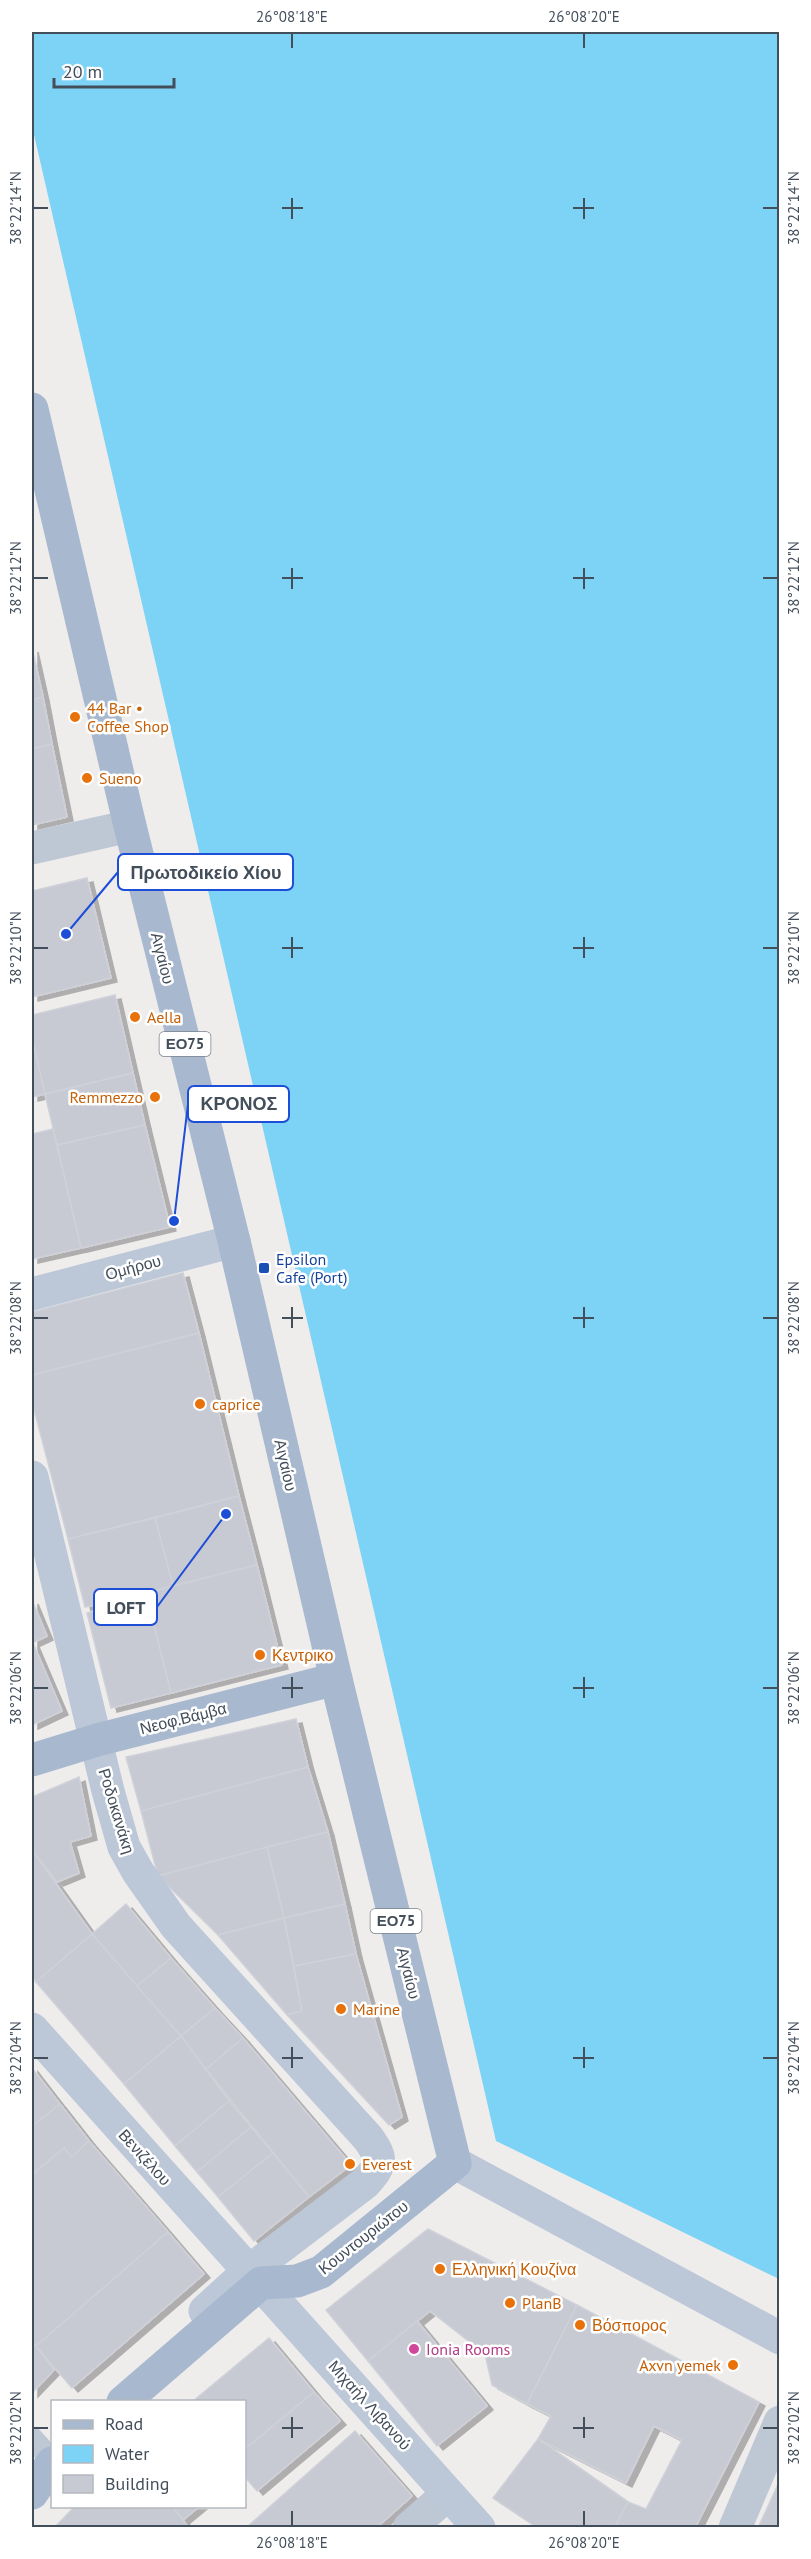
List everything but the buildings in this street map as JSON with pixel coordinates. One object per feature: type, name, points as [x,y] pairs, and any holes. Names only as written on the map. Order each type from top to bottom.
[{"type":"main road","name":"Αιγαίου","points":[[32,409],[130,826],[234,1240],[336,1679],[455,2163]]},
{"type":"main road","name":"Νεοφ.Βάμβα","points":[[32,1760],[97,1740],[336,1679]]},
{"type":"main road","name":"Κουντουριώτου","points":[[255,2277],[297,2281],[321,2272],[455,2163]]},
{"type":"main road","points":[[125,2400],[255,2277]]},
{"type":"main road","points":[[32,2493],[47,2454]]},
{"type":"street","points":[[32,848],[130,826]]},
{"type":"street","name":"Ομήρου","points":[[32,1294],[234,1240]]},
{"type":"street","name":"Ροδοκανάκη","points":[[32,1477],[108,1791],[124,1847],[138,1872],[176,1926],[368,2138],[377,2151],[377,2169],[364,2183],[255,2277]]},
{"type":"street","name":"Βενιζέλου","points":[[32,2029],[255,2277]]},
{"type":"street","points":[[455,2163],[780,2338]]},
{"type":"street","points":[[109,2400],[255,2277]]},
{"type":"street","name":"Μιχαήλ Λιβανού","points":[[255,2277],[479,2528]]},
{"type":"street","points":[[735,2528],[780,2422]]},
{"type":"street","points":[[32,2483],[47,2454]]},
{"type":"street","points":[[410,2528],[448,2494]]},
{"type":"water","points":[[32,32],[779,32],[779,2279],[496,2141],[32,126]]},
{"type":"place","name":"44 Bar • Coffee Shop","points":[[75,717]]},
{"type":"place","name":"Sueno","points":[[87,778]]},
{"type":"place","name":"Πρωτοδικείο Χίου","points":[[66,934]]},
{"type":"place","name":"Aella","points":[[135,1017]]},
{"type":"place","name":"Remmezzo","points":[[155,1097]]},
{"type":"place","name":"ΚΡΟΝΟΣ","points":[[174,1221]]},
{"type":"place","name":"Epsilon Cafe (Port)","points":[[264,1268]]},
{"type":"place","name":"caprice","points":[[200,1404]]},
{"type":"place","name":"LOFT","points":[[226,1514]]},
{"type":"place","name":"Κεντρικο","points":[[260,1655]]},
{"type":"place","name":"Marine","points":[[341,2009]]},
{"type":"place","name":"Everest","points":[[350,2164]]},
{"type":"place","name":"Ελληνική Κουζίνα","points":[[440,2269]]},
{"type":"place","name":"PlanB","points":[[510,2303]]},
{"type":"place","name":"Βόσπορος","points":[[580,2325]]},
{"type":"place","name":"Ionia Rooms","points":[[414,2349]]},
{"type":"place","name":"Axvn yemek","points":[[733,2365]]}]
